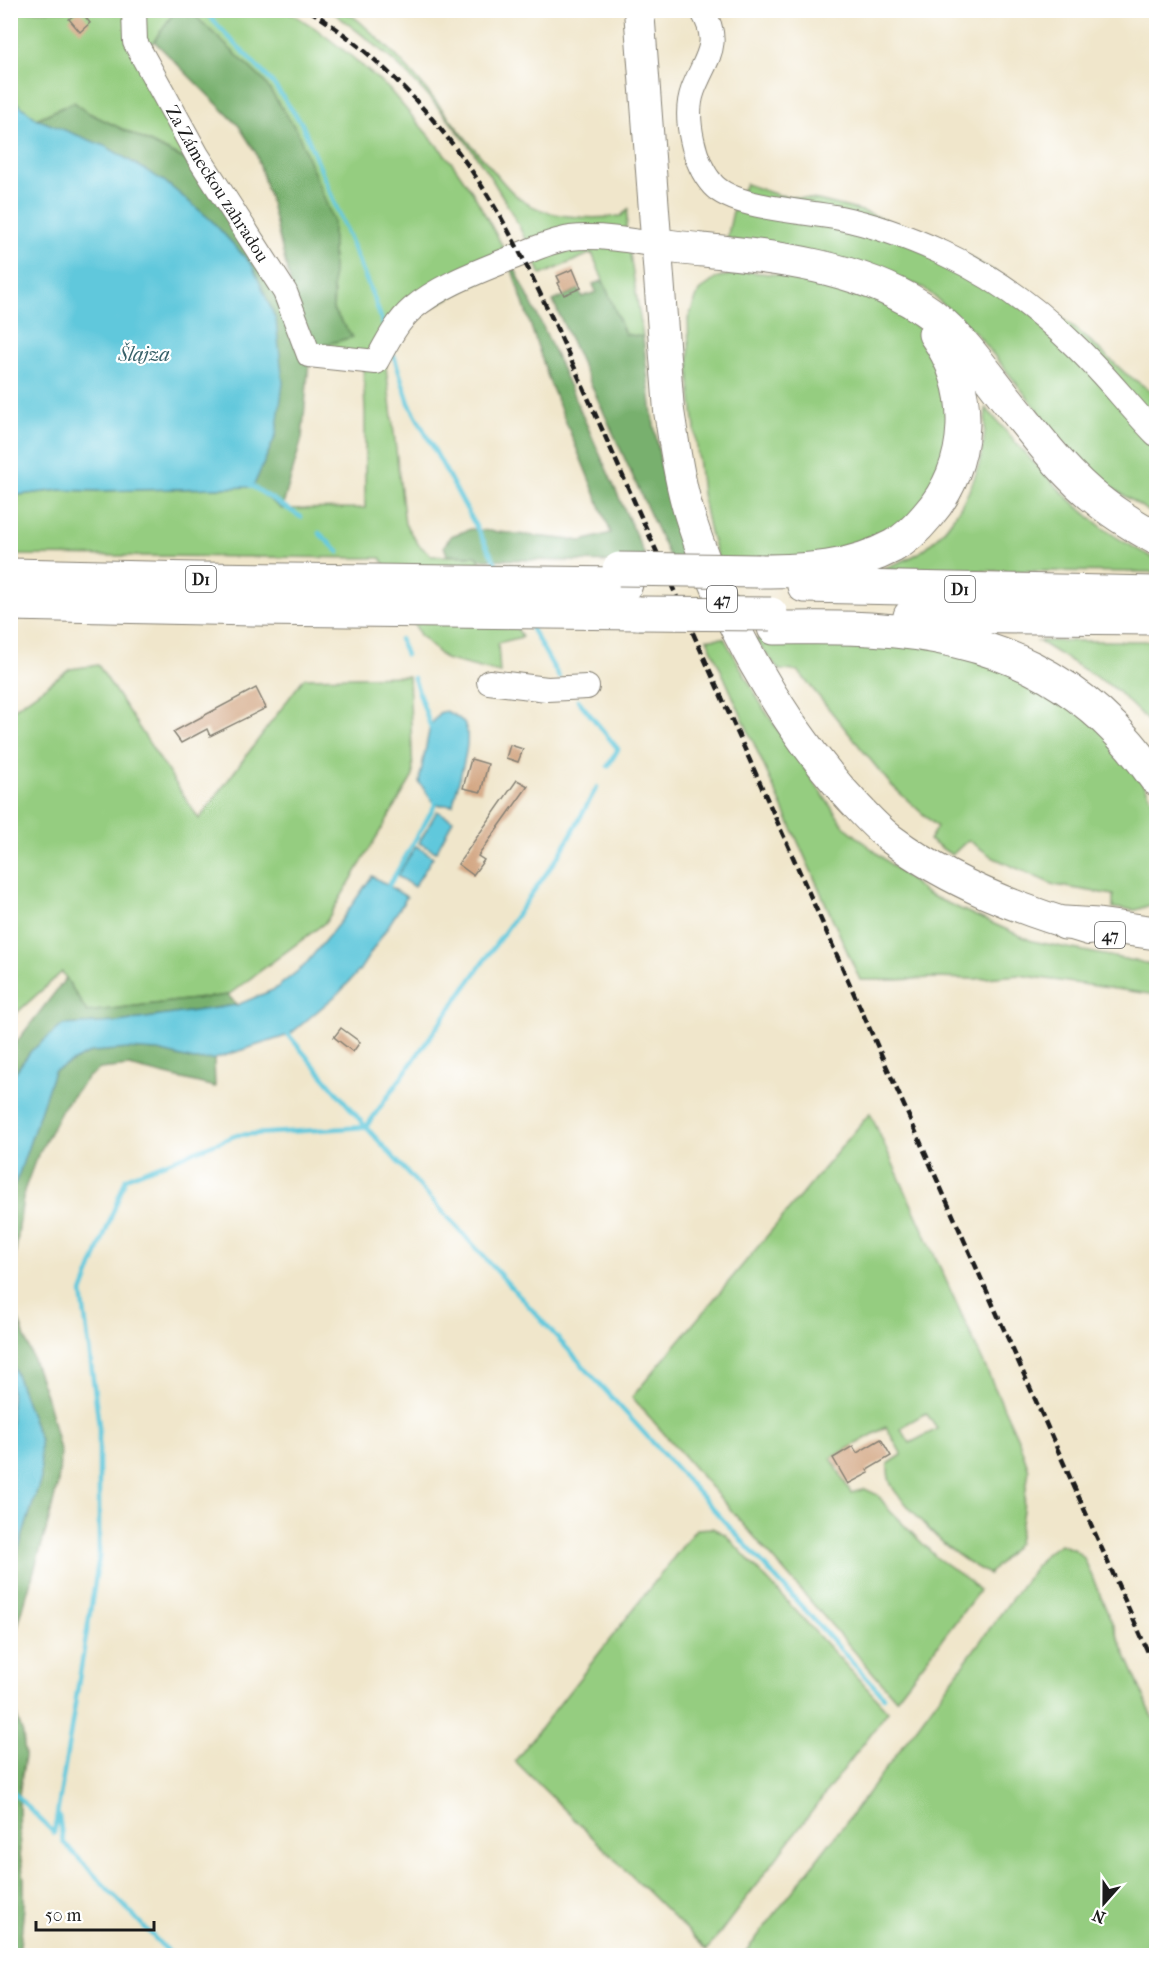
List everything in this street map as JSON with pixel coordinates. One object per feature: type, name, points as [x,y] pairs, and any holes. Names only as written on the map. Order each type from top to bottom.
[{"type":"highway","points":[[657,245],[812,265],[847,273],[923,308],[981,367],[1072,476],[1098,501],[1156,538]]},
{"type":"highway","points":[[767,600],[810,571],[833,567],[876,554],[895,545],[915,529],[934,509],[946,491],[959,457],[963,432],[962,402],[958,380],[943,345],[916,312],[885,289]]},
{"type":"highway","name":"D1","points":[[10,573],[186,579],[389,574],[622,576],[767,600],[1156,618]]},
{"type":"highway","name":"D1","points":[[10,604],[253,609],[411,618],[642,620],[767,600],[1156,593]]},
{"type":"highway","points":[[767,600],[868,629],[928,635],[986,648],[1014,659],[1072,691],[1099,713],[1122,735],[1156,779]]},
{"type":"highway","points":[[1118,919],[1156,916]]},
{"type":"highway","points":[[1065,923],[1156,933]]},
{"type":"main road","name":"47","points":[[639,10],[669,411],[686,503],[707,564],[735,628],[805,743],[863,814],[890,839],[963,882],[1013,906],[1100,933],[1156,941]]},
{"type":"main road","points":[[785,713],[881,812],[956,865],[991,884],[1020,896],[1071,910],[1156,924]]},
{"type":"street","name":"Za Zámeckou zahradou","points":[[134,10],[135,42],[197,154],[285,292],[309,356],[376,362],[398,326],[412,310],[423,302],[465,278],[554,242],[585,237],[657,245]]},
{"type":"street","points":[[702,10],[713,35],[711,49],[692,92],[689,105],[690,122],[700,164],[714,186],[734,198],[839,217],[883,230],[945,254],[975,270],[1003,287],[1072,343],[1156,434]]},
{"type":"street","points":[[489,682],[547,689],[587,687]]},
{"type":"green space","points":[[10,11],[175,11],[148,50],[187,160],[84,111],[74,102],[36,119],[11,98]]},
{"type":"green space","points":[[175,11],[190,11],[264,81],[297,131],[333,220],[333,310],[353,337],[305,350],[309,362],[302,438],[282,509],[253,487],[276,435],[252,265],[211,220],[164,181],[37,119],[74,102],[85,111],[186,160],[292,290],[271,203],[256,153],[239,126],[154,41]]},
{"type":"green space","points":[[190,11],[288,11],[315,28],[351,56],[388,88],[453,164],[473,193],[513,265],[416,315],[385,359],[405,524],[418,544],[432,556],[477,556],[522,637],[498,643],[500,673],[445,659],[420,635],[381,558],[11,555],[10,496],[60,490],[253,487],[282,509],[365,508],[363,365],[312,361],[333,310],[334,293],[297,131],[264,82]]},
{"type":"green space","points":[[331,11],[344,12],[354,17],[389,48],[418,79],[505,185],[519,198],[541,210],[568,216],[595,218],[621,216],[628,209],[626,229],[643,337],[625,335],[592,253],[541,275],[515,219],[466,142],[426,94],[396,64]]},
{"type":"green space","points":[[746,184],[778,195],[818,200],[862,211],[933,237],[1023,288],[1087,338],[1125,373],[1155,394],[1156,516],[1087,472],[977,334],[924,288],[862,264],[727,239],[734,206]]},
{"type":"green space","points":[[513,265],[646,558],[616,562],[479,559],[477,556],[447,555],[444,546],[451,536],[471,529],[582,541],[611,533],[550,383],[512,270]]},
{"type":"green space","points":[[750,272],[808,278],[842,287],[888,305],[918,327],[934,346],[956,429],[923,511],[846,556],[719,562],[702,494],[690,384],[688,319],[699,291],[718,277]]},
{"type":"green space","points":[[603,281],[625,334],[643,337],[652,414],[664,481],[690,557],[670,558],[553,301],[579,289],[582,297],[596,292],[593,284]]},
{"type":"green space","points":[[986,408],[1039,469],[1083,511],[1111,534],[1156,559],[1156,572],[881,570],[919,553],[942,532],[961,506],[980,461]]},
{"type":"green space","points":[[724,638],[764,709],[844,826],[927,894],[1032,941],[1156,965],[1156,995],[1019,975],[975,979],[860,980],[707,639]]},
{"type":"green space","points":[[755,639],[866,640],[946,647],[1012,670],[1077,708],[1131,759],[1156,807],[1156,903],[1136,910],[1113,908],[1113,895],[1054,885],[994,858],[968,840],[952,855],[929,840],[937,827],[891,785],[798,671],[779,670]]},
{"type":"green space","points":[[1038,641],[1156,641],[1156,729],[1114,688]]},
{"type":"green space","points":[[98,665],[199,819],[304,678],[409,676],[413,776],[326,922],[228,995],[87,1012],[62,972],[11,1018],[11,711],[70,669]]},
{"type":"green space","points":[[66,978],[87,1012],[228,995],[237,1005],[118,1022],[63,1025],[31,1051],[11,1078],[11,1053],[15,1044]]},
{"type":"green space","points":[[128,1049],[158,1051],[194,1060],[214,1059],[215,1087],[129,1066],[100,1069],[87,1078],[63,1108],[35,1161],[24,1191],[11,1286],[11,1191],[18,1177],[54,1071],[91,1052]]},
{"type":"green space","points":[[870,1113],[1019,1441],[1029,1470],[1018,1543],[989,1574],[966,1561],[945,1544],[916,1516],[892,1486],[888,1464],[902,1455],[886,1427],[831,1458],[851,1493],[865,1489],[878,1495],[890,1511],[937,1558],[970,1581],[979,1591],[896,1699],[632,1397]],"holes":[[[926,1413],[937,1429],[910,1443],[901,1429]]]},
{"type":"green space","points":[[11,1286],[15,1310],[47,1398],[61,1454],[58,1483],[49,1520],[11,1649],[11,1572],[41,1478],[40,1441],[11,1360]]},
{"type":"green space","points":[[712,1528],[725,1534],[888,1711],[707,1950],[515,1761],[696,1529]]},
{"type":"green space","points":[[1060,1544],[1075,1550],[1084,1558],[1156,1725],[1156,1955],[743,1955],[853,1813],[1045,1554]]},
{"type":"green space","points":[[11,1700],[23,1734],[25,1756],[19,1795],[24,1907],[19,1956],[10,1955]]},
{"type":"water","name":"Šlajza","points":[[11,98],[37,119],[107,147],[164,181],[211,220],[252,265],[276,320],[283,383],[276,435],[253,487],[60,490],[11,496]]},
{"type":"water","points":[[446,711],[463,722],[467,738],[466,749],[453,805],[435,805],[419,782],[430,726],[439,713]]},
{"type":"water","points":[[437,811],[453,820],[436,852],[419,843]]},
{"type":"water","points":[[416,846],[433,857],[414,887],[397,876]]},
{"type":"water","points":[[372,876],[407,897],[359,971],[340,992],[289,1035],[214,1059],[194,1060],[158,1051],[128,1049],[91,1052],[54,1071],[18,1177],[11,1191],[11,1078],[31,1051],[63,1025],[118,1022],[237,1005],[275,989],[304,966],[340,922]]},
{"type":"water","points":[[11,1360],[40,1441],[41,1478],[11,1572]]},
{"type":"building","points":[[80,10],[90,23],[80,32],[69,19]]},
{"type":"building","points":[[573,269],[581,288],[564,295],[557,276]]},
{"type":"building","points":[[256,688],[266,708],[210,736],[207,729],[181,743],[173,732]]},
{"type":"building","points":[[510,745],[523,749],[518,762],[506,758]]},
{"type":"building","points":[[471,759],[488,764],[481,792],[463,788]]},
{"type":"building","points":[[517,780],[528,786],[478,856],[484,860],[473,875],[458,864]]},
{"type":"building","points":[[341,1028],[360,1042],[353,1052],[334,1037]]},
{"type":"building","points":[[881,1439],[891,1456],[867,1470],[869,1473],[848,1484],[833,1458],[853,1446],[857,1453]]},
{"type":"waterway","points":[[203,10],[272,82],[302,124],[384,327]]},
{"type":"waterway","points":[[394,356],[409,403],[499,569]]},
{"type":"waterway","points":[[250,485],[301,517]]},
{"type":"waterway","points":[[319,533],[339,552]]},
{"type":"waterway","points":[[529,624],[559,677]]},
{"type":"waterway","points":[[400,639],[406,655]]},
{"type":"waterway","points":[[414,678],[432,731]]},
{"type":"waterway","points":[[578,700],[618,749],[608,766]]},
{"type":"waterway","points":[[54,1833],[99,1557],[99,1426],[82,1293],[126,1178],[237,1135],[366,1127],[560,854],[597,787]]},
{"type":"waterway","points":[[387,889],[435,805],[435,799]]},
{"type":"waterway","points":[[286,1032],[366,1127],[884,1697]]},
{"type":"waterway","points":[[10,1789],[54,1833]]},
{"type":"waterway","points":[[59,1816],[63,1842],[172,1956]]},
{"type":"railway","points":[[309,10],[370,55],[424,109],[471,169],[522,256],[555,324],[1156,1670]]}]
